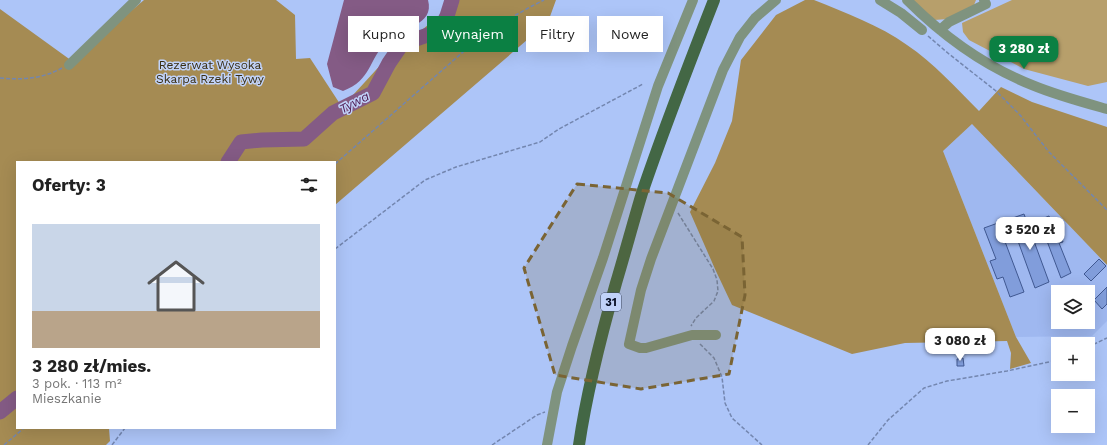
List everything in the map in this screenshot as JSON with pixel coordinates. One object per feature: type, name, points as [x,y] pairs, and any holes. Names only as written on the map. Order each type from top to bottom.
[{"type":"main road","name":"31","points":[[579,445],[594,362],[633,222],[643,191],[714,0]]},
{"type":"street","points":[[69,65],[136,0]]},
{"type":"street","points":[[547,445],[562,375],[603,258],[658,86],[693,0]]},
{"type":"street","points":[[716,334],[692,335],[646,348],[640,348],[629,344],[641,290],[653,253],[723,70],[740,37],[755,18],[776,0]]},
{"type":"street","points":[[880,0],[901,13],[922,30]]},
{"type":"street","points":[[907,0],[925,18],[973,55],[1010,76],[1057,94],[1107,109]]},
{"type":"street","points":[[940,30],[949,22],[986,4],[984,0]]},
{"type":"path","points":[[336,163],[487,31],[544,0]]},
{"type":"path","points":[[922,30],[1001,96],[1020,115],[1049,152],[1107,210]]},
{"type":"path","points":[[0,78],[32,79],[52,74],[69,65]]},
{"type":"path","points":[[336,249],[425,180],[456,167],[540,142],[559,129],[643,84]]},
{"type":"path","points":[[1095,344],[1107,338]]},
{"type":"path","points":[[868,445],[888,420],[924,388],[947,381],[1007,371],[1051,362]]},
{"type":"path","points":[[492,445],[537,415],[546,412],[553,413]]},
{"type":"path","points":[[4,445],[23,429]]},
{"type":"path","points":[[112,445],[124,429]]},
{"type":"highlighted area","points":[[577,184],[668,193],[742,237],[745,295],[729,374],[641,389],[555,375],[524,268]]},
{"type":"shaded area","points":[[344,0],[428,0],[429,9],[427,15],[419,23],[419,16],[348,16],[348,52],[378,52],[365,75],[352,86],[343,91],[333,87],[327,64]]},
{"type":"shaded area","points":[[913,0],[976,0],[974,5],[948,19],[934,20]]},
{"type":"shaded area","points":[[1012,0],[1107,0],[1107,82],[1088,86],[1024,69],[969,40],[963,32],[962,23]]},
{"type":"shaded area","points":[[972,124],[1107,265],[1107,321],[1092,336],[1016,337],[943,151]]},
{"type":"green space","name":"Rezerwat Wysoka Skarpa Rzeki Tywy","points":[[144,0],[276,0],[295,15],[296,59],[310,58],[342,107],[386,59],[395,52],[419,52],[419,32],[427,26],[427,52],[513,52],[336,204],[336,161],[16,161],[16,429],[109,429],[110,441],[106,445],[0,445],[0,9],[72,61]]},
{"type":"green space","points":[[451,0],[556,0],[550,16],[526,16],[526,41],[518,48],[518,16],[439,16],[444,12]]},
{"type":"green space","points":[[805,0],[814,0],[874,25],[896,38],[917,52],[936,68],[979,111],[1001,87],[1032,102],[1107,127],[1107,265],[972,124],[943,151],[1016,337],[1031,363],[1010,369],[1011,353],[1007,341],[905,343],[852,354],[732,305],[690,212],[715,163],[732,121],[741,60],[776,15]]},
{"type":"building","points":[[1024,214],[1049,282],[1035,288],[1010,219]]},
{"type":"building","points":[[1049,216],[1057,236],[1061,235],[1063,242],[1059,243],[1071,273],[1061,278],[1039,220]]},
{"type":"building","points":[[998,223],[1024,292],[1010,297],[1003,277],[997,279],[990,261],[996,259],[984,228]]},
{"type":"building","points":[[1099,259],[1106,266],[1091,281],[1084,274]]},
{"type":"building","points":[[1107,287],[1107,304],[1102,309],[1095,301],[1095,299]]},
{"type":"building","points":[[963,358],[964,366],[957,366],[957,359]]},
{"type":"waterway","name":"Tywa","points":[[229,161],[241,142],[304,139],[333,113],[373,93],[389,63],[402,44],[439,31],[447,16],[452,0]]},
{"type":"waterway","name":"Tywa","points":[[0,412],[16,399]]}]
